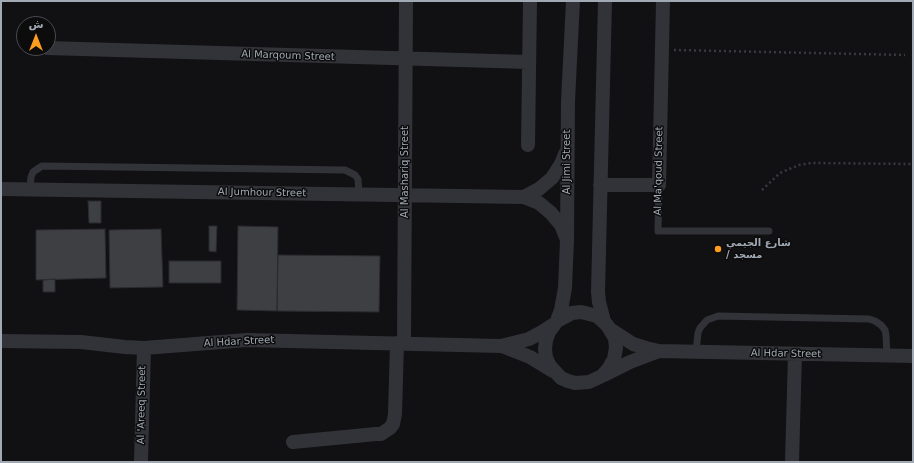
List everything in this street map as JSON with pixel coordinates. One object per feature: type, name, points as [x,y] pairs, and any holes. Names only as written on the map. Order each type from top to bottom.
[{"type":"street","name":"Al Mashariq Street","points":[[293,442],[381,434],[393,424],[401,343],[405,195],[406,1]]},
{"type":"street","points":[[528,145],[530,1]]},
{"type":"street","name":"Al Jimi Street","points":[[555,323],[561,310],[565,288],[567,240],[568,101],[573,1]]},
{"type":"street","points":[[605,1],[598,302],[614,338],[616,348],[614,359],[602,376],[589,382],[575,383],[561,378],[548,362],[545,349],[547,336],[555,323],[572,313],[580,312],[593,315],[607,325]]},
{"type":"street","name":"Al Ma'qoud Street","points":[[659,185],[663,1]]},
{"type":"street","name":"Al Marqoum Street","points":[[56,48],[529,62]]},
{"type":"street","points":[[524,197],[539,189],[552,178],[561,164],[567,148]]},
{"type":"street","points":[[600,185],[659,185]]},
{"type":"street","name":"Al Jumhour Street","points":[[1,189],[524,197],[539,203],[552,212],[561,225],[567,240]]},
{"type":"street","name":"Al Hdar Street","points":[[1,341],[81,342],[144,348],[247,340],[501,346],[529,338],[542,332],[555,323]]},
{"type":"street","name":"Al Hdar Street","points":[[607,325],[633,344],[659,351],[913,356]]},
{"type":"street","name":"Al Hdar Street","points":[[501,346],[530,357],[556,373]]},
{"type":"street","name":"Al 'Areeq Street","points":[[141,462],[144,348]]},
{"type":"street","name":"Al Hdar Street","points":[[602,376],[630,362],[659,351]]},
{"type":"street","points":[[792,462],[795,354]]},
{"type":"lane","points":[[30,189],[33,172],[42,166],[345,170],[351,172],[358,179],[359,194]]},
{"type":"lane","name":"Al Ma'qoud Street","points":[[659,185],[658,231],[769,231]]},
{"type":"lane","points":[[696,352],[700,328],[707,320],[718,316],[869,319],[881,325],[885,330],[887,356]]},
{"type":"path","points":[[662,50],[905,55]]},
{"type":"path","points":[[762,190],[780,173],[799,165],[811,163],[913,164]]},
{"type":"building","points":[[88,201],[101,201],[101,223],[89,223]]},
{"type":"building","points":[[209,226],[217,226],[216,252],[209,251]]},
{"type":"building","points":[[238,226],[278,227],[277,311],[237,310]]},
{"type":"building","points":[[105,229],[106,278],[36,280],[36,230]]},
{"type":"building","points":[[161,229],[163,287],[110,288],[109,230]]},
{"type":"building","points":[[278,255],[380,256],[379,312],[277,311]]},
{"type":"building","points":[[169,261],[221,261],[221,283],[169,283]]},
{"type":"building","points":[[55,279],[55,292],[43,292],[43,280]]},
{"type":"place","name":"شارع الجيمي / مسجد","points":[[718,249]]}]
